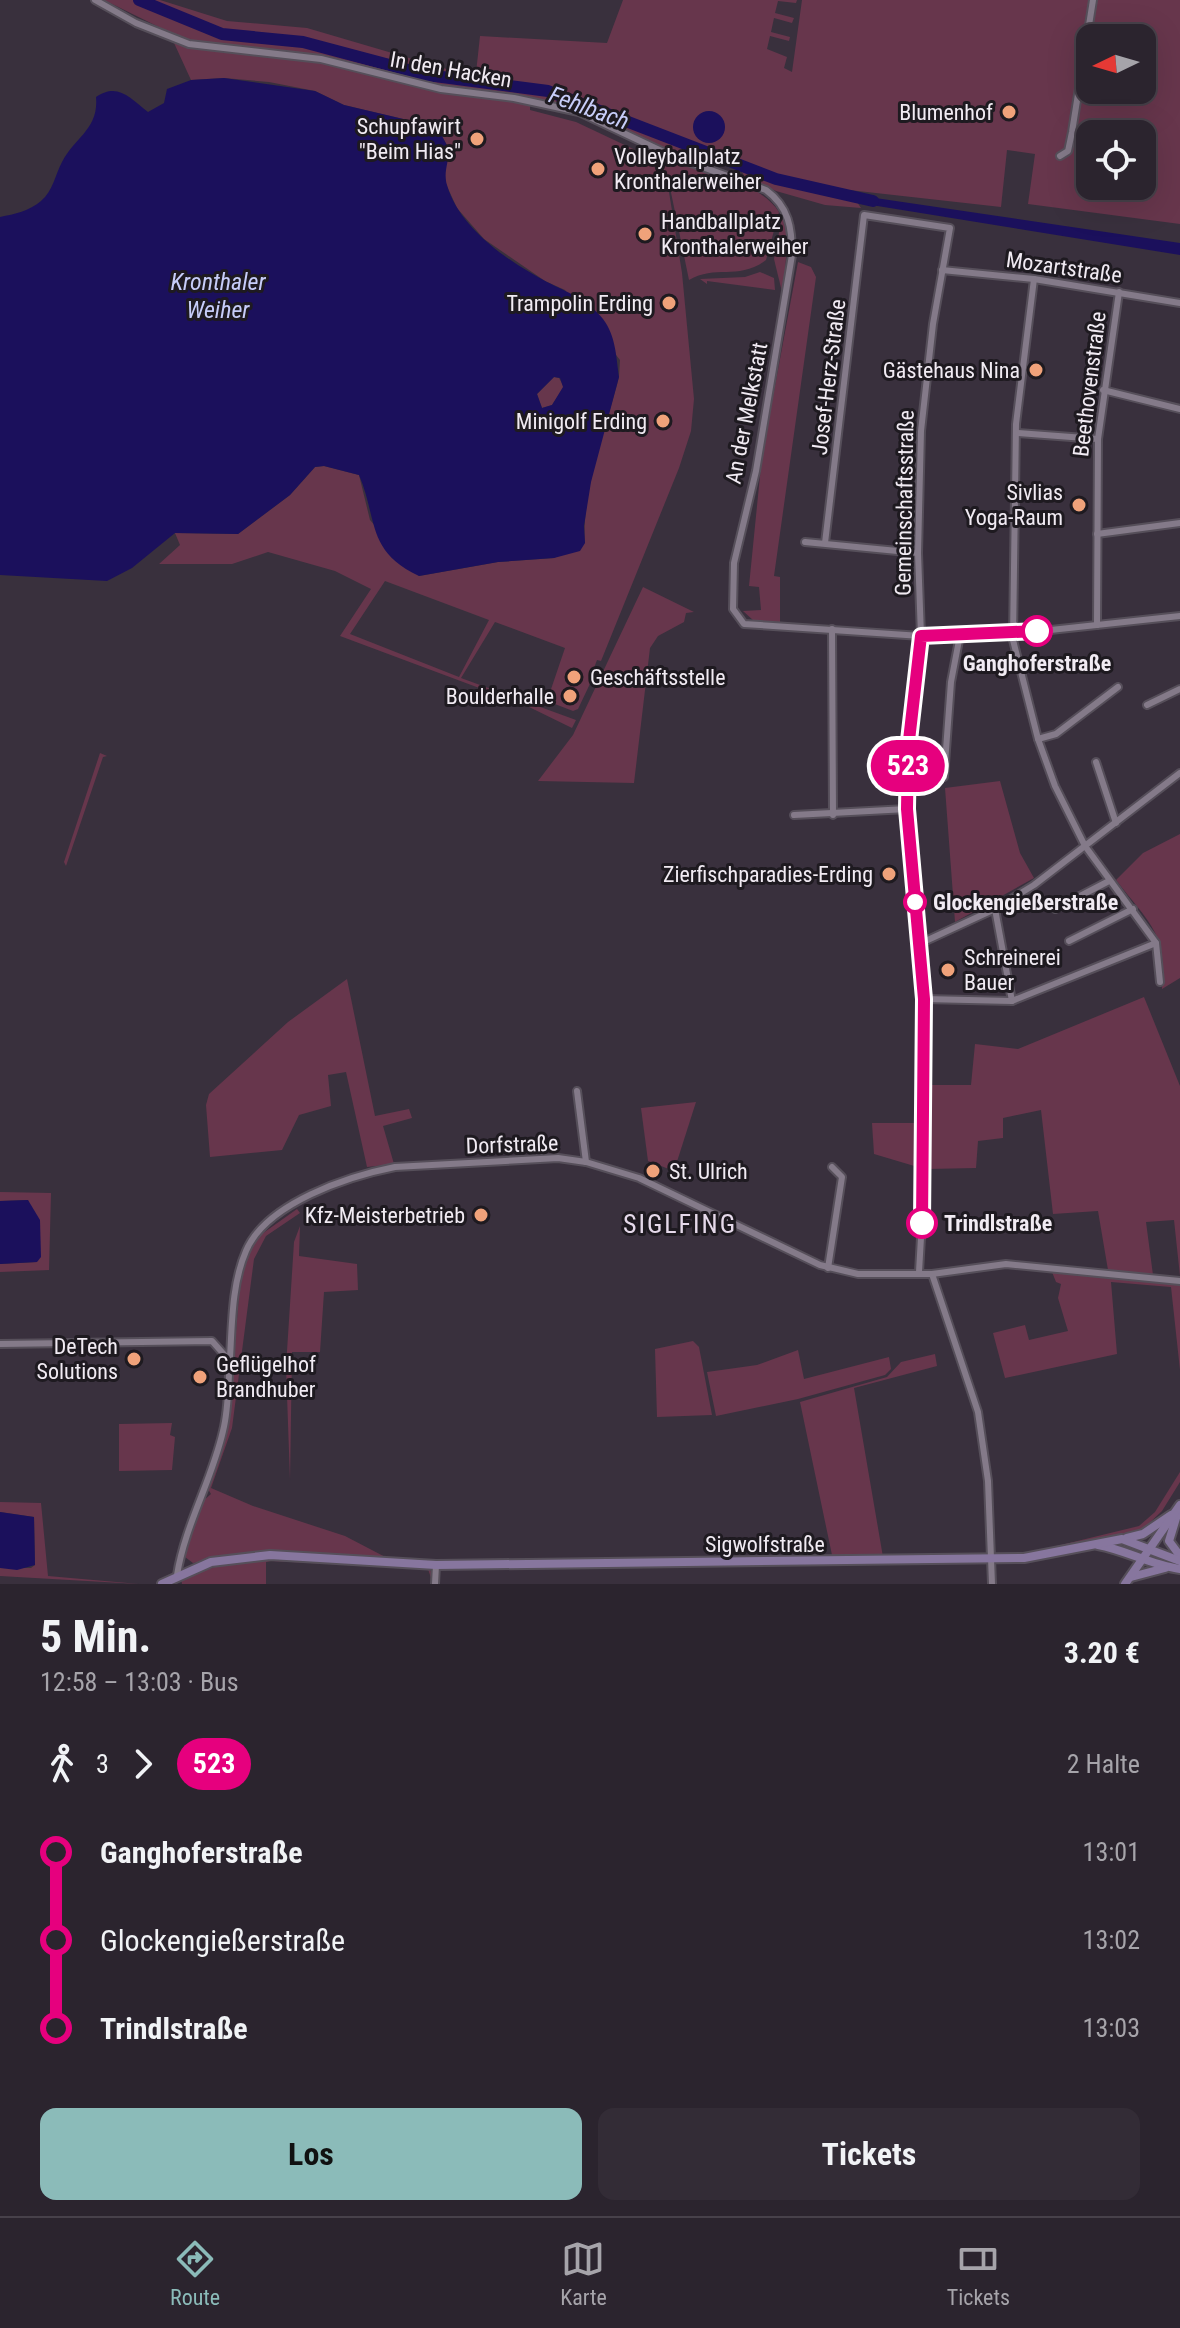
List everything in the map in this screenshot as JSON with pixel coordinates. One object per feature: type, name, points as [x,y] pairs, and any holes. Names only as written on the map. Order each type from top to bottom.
[{"type":"street","name":"In den Hacken","points":[[95,0],[136,23],[189,44],[321,59],[427,86],[579,112],[672,156],[766,190],[777,198],[786,213]]},
{"type":"street","points":[[1060,156],[1068,151],[1070,142],[1093,0]]},
{"type":"street","name":"An der Melkstatt","points":[[786,213],[792,231],[792,255],[756,471],[734,563],[732,603],[738,620],[750,626],[832,629]]},
{"type":"street","name":"Josef-Herz-Straße","points":[[825,543],[864,215],[950,228]]},
{"type":"street","name":"Gemeinschaftsstraße","points":[[919,1272],[924,1176],[921,1124],[924,999],[907,809],[908,749],[921,636],[918,553],[921,431],[950,228]]},
{"type":"street","name":"Mozartstraße","points":[[942,270],[1034,279],[1180,303]]},
{"type":"street","points":[[1034,279],[1018,433],[1013,634],[1038,739],[1055,786],[1085,846],[1156,943],[1160,982]]},
{"type":"street","name":"Beethovenstraße","points":[[1097,625],[1098,439],[1119,292]]},
{"type":"street","points":[[1103,390],[1180,409]]},
{"type":"street","points":[[1018,433],[1098,439]]},
{"type":"street","points":[[1097,534],[1180,523]]},
{"type":"street","points":[[805,542],[918,553]]},
{"type":"street","points":[[833,815],[832,629],[921,636],[1013,634],[1180,616]]},
{"type":"street","points":[[944,777],[951,682],[960,635]]},
{"type":"street","points":[[1038,739],[1056,734],[1118,687]]},
{"type":"street","points":[[1147,705],[1180,689]]},
{"type":"street","points":[[1096,762],[1116,823]]},
{"type":"street","points":[[919,944],[995,909],[1034,885],[1180,773]]},
{"type":"street","points":[[794,815],[907,809]]},
{"type":"street","points":[[1055,909],[1109,881]]},
{"type":"street","points":[[995,909],[1012,1001]]},
{"type":"street","points":[[1069,941],[1133,909]]},
{"type":"street","points":[[924,999],[1012,1001],[1156,943]]},
{"type":"street","points":[[577,1091],[586,1162]]},
{"type":"street","name":"Dorfstraße","points":[[177,1575],[223,1431],[234,1302],[244,1253],[266,1225],[296,1202],[329,1186],[395,1167],[550,1158],[586,1162],[639,1178],[734,1227],[828,1268],[877,1276],[919,1272],[932,1274],[1006,1264],[1180,1281]]},
{"type":"street","points":[[828,1268],[842,1177],[832,1167]]},
{"type":"street","points":[[932,1274],[972,1387],[984,1449],[992,1584]]},
{"type":"street","points":[[0,1344],[212,1341],[229,1361]]},
{"type":"street","points":[[1122,1539],[1143,1534],[1178,1509]]},
{"type":"street","points":[[1128,1581],[1178,1509]]},
{"type":"street","points":[[1178,1509],[1169,1537],[1172,1549],[1180,1559]]},
{"type":"street","name":"Sigwolfstraße","points":[[162,1584],[211,1562],[258,1555],[436,1565],[992,1559],[1041,1557],[1122,1539],[1180,1559]]},
{"type":"street","points":[[1093,1544],[1166,1568],[1180,1569]]},
{"type":"street","points":[[435,1584],[436,1565]]},
{"type":"street","points":[[1128,1581],[1166,1568]]},
{"type":"shaded area","points":[[104,0],[160,0],[227,21],[307,28],[450,70],[476,73],[480,36],[607,43],[623,0],[797,0],[796,3],[778,1],[775,13],[794,18],[792,23],[774,18],[771,32],[790,37],[789,41],[770,36],[767,49],[787,57],[784,68],[792,72],[802,0],[1089,0],[1086,24],[1076,24],[1076,102],[1070,149],[1076,104],[1156,104],[1156,24],[1088,24],[1091,0],[1180,0],[1180,224],[1028,204],[1035,154],[1007,150],[1001,207],[849,190],[861,208],[825,205],[776,191],[745,177],[740,169],[650,144],[580,110],[530,98],[530,110],[576,122],[648,156],[669,192],[682,273],[694,399],[691,431],[679,468],[601,661],[597,660],[594,668],[597,669],[578,709],[573,711],[547,701],[565,648],[495,622],[461,678],[576,720],[572,728],[525,705],[340,636],[371,589],[335,571],[268,552],[232,564],[159,564],[180,545],[175,533],[238,534],[290,495],[315,467],[324,466],[359,475],[370,520],[419,576],[498,562],[554,558],[585,543],[591,481],[619,377],[620,360],[565,290],[545,281],[484,239],[457,208],[446,184],[444,168],[449,149],[437,127],[344,105],[315,91],[269,82],[224,78],[191,80],[169,32]],"holes":[[[385,581],[489,620],[459,677],[350,634]]]},
{"type":"shaded area","points":[[649,148],[720,174],[769,200],[779,212],[766,260],[746,270],[708,273],[689,280],[667,173],[648,156]]},
{"type":"shaded area","points":[[782,217],[788,233],[783,296],[774,259]]},
{"type":"shaded area","points":[[798,262],[811,267],[816,277],[774,576],[780,577],[780,622],[754,621],[743,611],[761,610],[759,587],[749,586],[762,456]]},
{"type":"shaded area","points":[[760,272],[774,278],[775,290],[707,281],[707,284],[700,279],[745,277]]},
{"type":"shaded area","points":[[554,377],[559,378],[564,387],[552,405],[542,408],[537,394]]},
{"type":"shaded area","points":[[643,587],[694,612],[686,613],[684,622],[658,636],[650,648],[634,783],[538,781],[573,735]]},
{"type":"shaded area","points":[[100,753],[107,756],[103,757],[66,866],[64,862]]},
{"type":"shaded area","points":[[1000,781],[1020,853],[1034,878],[955,922],[945,788]]},
{"type":"shaded area","points":[[1180,834],[1180,978],[1162,989],[1159,941],[1146,918],[1116,880],[1143,853]]},
{"type":"shaded area","points":[[347,979],[375,1116],[409,1109],[412,1118],[383,1126],[394,1164],[367,1167],[346,1072],[328,1075],[331,1106],[299,1115],[282,1150],[210,1157],[206,1105],[209,1094],[288,1022]]},
{"type":"shaded area","points":[[1144,997],[1180,1086],[1180,1276],[1174,1220],[1146,1222],[1153,1275],[1108,1270],[1098,1211],[1053,1214],[1041,1110],[1003,1118],[1003,1138],[978,1141],[976,1168],[928,1169],[926,1085],[971,1085],[975,1044],[1018,1049]]},
{"type":"shaded area","points":[[696,1102],[674,1171],[648,1161],[641,1108]]},
{"type":"shaded area","points":[[872,1123],[917,1123],[921,1168],[874,1154]]},
{"type":"shaded area","points":[[0,1192],[51,1193],[49,1270],[0,1272],[0,1264],[37,1262],[28,1200],[0,1201]]},
{"type":"shaded area","points":[[297,1209],[300,1213],[266,1236],[254,1259],[232,1428],[211,1488],[253,1506],[345,1536],[391,1560],[268,1552],[193,1563],[185,1557],[185,1549],[203,1501],[211,1494],[208,1489],[229,1417],[239,1295],[245,1260],[259,1236]]},
{"type":"shaded area","points":[[300,1226],[299,1256],[357,1264],[358,1290],[324,1292],[320,1352],[292,1352],[290,1480],[286,1367],[294,1242]]},
{"type":"shaded area","points":[[1052,1272],[1180,1284],[1180,1370],[1171,1287],[1111,1282],[1117,1354],[1005,1378],[993,1333],[1025,1325],[1029,1340],[1068,1331],[1058,1298],[1061,1284],[1056,1282]]},
{"type":"shaded area","points":[[693,1341],[699,1347],[712,1415],[657,1417],[655,1349]]},
{"type":"shaded area","points":[[798,1350],[804,1379],[889,1357],[891,1369],[885,1375],[798,1399],[716,1416],[707,1372],[757,1365]]},
{"type":"shaded area","points":[[935,1354],[937,1366],[854,1388],[883,1557],[832,1555],[800,1402],[887,1377],[901,1362]]},
{"type":"shaded area","points":[[172,1423],[170,1435],[175,1437],[172,1470],[119,1471],[119,1424]]},
{"type":"shaded area","points":[[1180,1472],[1180,1482],[1162,1511],[1142,1530],[1024,1554],[1139,1526],[1155,1512]]},
{"type":"shaded area","points":[[0,1502],[41,1503],[48,1576],[139,1584],[0,1576],[0,1568],[31,1568],[35,1565],[34,1517],[0,1512]]},
{"type":"shaded area","points":[[277,1559],[427,1568],[432,1572],[433,1584],[428,1569],[271,1561],[266,1562],[266,1584],[182,1584],[181,1579],[226,1563]]},
{"type":"water","name":"Kronthaler Weiher","points":[[224,78],[315,91],[344,105],[437,127],[449,149],[447,185],[453,201],[474,229],[502,254],[584,302],[603,319],[613,340],[619,377],[591,482],[584,526],[585,543],[580,551],[554,558],[498,562],[419,576],[390,556],[382,545],[359,475],[324,466],[315,467],[290,495],[238,534],[175,533],[132,568],[107,581],[0,575],[0,217],[27,210],[45,197],[67,154],[90,125],[96,97],[117,91],[148,112],[164,103],[167,89],[191,80]],"holes":[[[554,377],[560,378],[563,387],[552,405],[542,408],[537,394]]]},
{"type":"water","points":[[709,111],[720,116],[725,127],[720,138],[709,143],[698,138],[693,127],[698,116]]},
{"type":"water","points":[[855,195],[1180,243],[1180,255],[859,203]]},
{"type":"water","points":[[28,1200],[40,1220],[41,1257],[37,1262],[0,1264],[0,1201]]},
{"type":"water","points":[[0,1512],[34,1517],[35,1565],[17,1570],[0,1568]]},
{"type":"waterway","name":"Fehlbach","points":[[139,0],[222,34],[303,42],[427,75],[548,91],[776,179],[873,201]]},
{"type":"bus line","name":"523","points":[[922,1223],[924,999],[907,809],[908,749],[921,636],[1037,631]]},
{"type":"place","name":"Blumenhof","points":[[1009,112]]},
{"type":"place","name":"Schupfawirt \"Beim Hias\"","points":[[477,139]]},
{"type":"place","name":"Volleyballplatz Kronthalerweiher","points":[[598,169]]},
{"type":"place","name":"Handballplatz Kronthalerweiher","points":[[645,234]]},
{"type":"place","name":"Trampolin Erding","points":[[669,303]]},
{"type":"place","name":"Gästehaus Nina","points":[[1036,370]]},
{"type":"place","name":"Minigolf Erding","points":[[663,421]]},
{"type":"place","name":"Sivlias Yoga-Raum","points":[[1079,505]]},
{"type":"place","name":"Ganghoferstraße","points":[[1037,631]]},
{"type":"place","name":"Geschäftsstelle","points":[[574,677]]},
{"type":"place","name":"Boulderhalle","points":[[570,696]]},
{"type":"place","name":"Zierfischparadies-Erding","points":[[889,874]]},
{"type":"place","name":"Glockengießerstraße","points":[[915,902]]},
{"type":"place","name":"Schreinerei Bauer","points":[[948,970]]},
{"type":"place","name":"St. Ulrich","points":[[653,1171]]},
{"type":"place","name":"Kfz-Meisterbetrieb","points":[[481,1215]]},
{"type":"place","name":"Trindlstraße","points":[[922,1223]]},
{"type":"place","name":"DeTech Solutions","points":[[134,1359]]},
{"type":"place","name":"Geflügelhof Brandhuber","points":[[200,1377]]},
{"type":"district","name":"SIGLFING","points":[[680,1224]]}]
